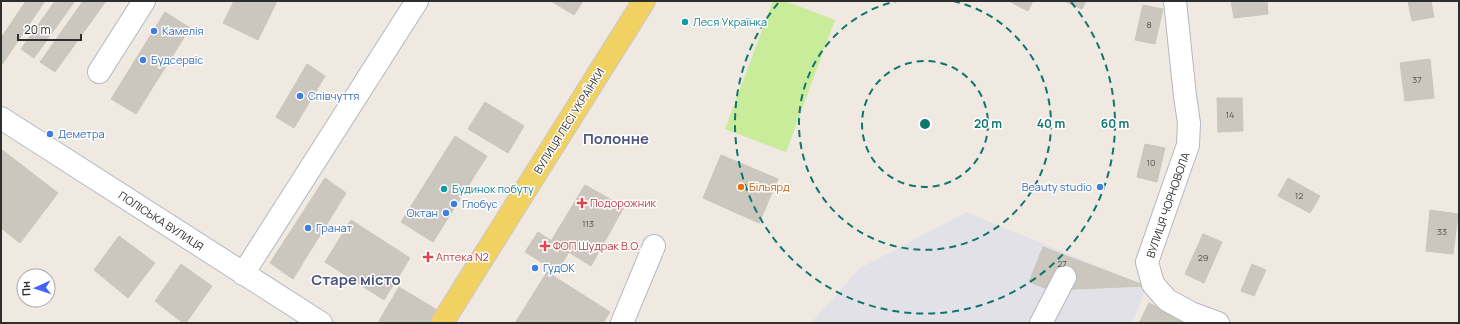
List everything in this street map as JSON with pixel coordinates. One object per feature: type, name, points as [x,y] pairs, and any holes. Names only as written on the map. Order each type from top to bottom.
[{"type":"main road","name":"ВУЛИЦЯ ЛЕСІ УКРАЇНКИ","points":[[442,323],[644,1]]},
{"type":"street","points":[[99,72],[144,1]]},
{"type":"street","points":[[244,274],[417,1]]},
{"type":"street","name":"ВУЛИЦЯ ЧОРНОВОЛА","points":[[1175,1],[1189,123],[1188,145],[1148,262],[1153,284],[1167,300],[1191,313],[1218,323]]},
{"type":"street","name":"ПОЛІСЬКА ВУЛИЦЯ","points":[[1,118],[321,323]]},
{"type":"street","points":[[622,323],[654,246]]},
{"type":"street","points":[[1041,323],[1065,277]]},
{"type":"shaded area","points":[[966,212],[1146,286],[1133,323],[811,323],[859,269]]},
{"type":"green space","points":[[773,1],[785,1],[835,20],[786,152],[725,129]]},
{"type":"building","points":[[26,1],[45,1],[1,66],[1,38]]},
{"type":"building","points":[[55,1],[75,1],[34,58],[21,49]]},
{"type":"building","points":[[83,1],[106,1],[55,72],[40,62]]},
{"type":"building","points":[[234,1],[277,1],[258,40],[223,23]]},
{"type":"building","points":[[551,1],[583,1],[574,15]]},
{"type":"building","points":[[1009,1],[1033,1],[1028,11]]},
{"type":"building","points":[[1064,1],[1086,1],[1082,9]]},
{"type":"building","points":[[1231,1],[1267,1],[1268,14],[1234,18]]},
{"type":"building","points":[[1408,1],[1431,1],[1434,17],[1412,21]]},
{"type":"building","points":[[1143,5],[1163,9],[1155,44],[1135,40]]},
{"type":"building","points":[[165,12],[190,28],[136,114],[111,99]]},
{"type":"building","points":[[1430,59],[1434,98],[1405,101],[1400,63]]},
{"type":"building","name":"Співчуття","points":[[307,64],[325,76],[294,128],[276,117]]},
{"type":"building","points":[[1217,98],[1242,98],[1243,131],[1218,132]]},
{"type":"building","points":[[485,102],[524,126],[508,153],[468,129]]},
{"type":"building","name":"Будинок побуту","points":[[455,136],[487,156],[433,242],[401,222]]},
{"type":"building","points":[[1145,144],[1165,148],[1157,182],[1137,177]]},
{"type":"building","points":[[1,149],[58,193],[20,243],[1,228]]},
{"type":"building","name":"Більярд","points":[[721,155],[778,179],[759,223],[703,198]]},
{"type":"building","name":"Гранат","points":[[325,178],[346,193],[293,279],[270,263]]},
{"type":"building","points":[[1288,178],[1320,196],[1310,213],[1278,196]]},
{"type":"building","points":[[585,185],[624,207],[591,266],[551,241]]},
{"type":"building","points":[[1430,210],[1458,214],[1453,254],[1426,251]]},
{"type":"building","points":[[351,220],[410,258],[384,300],[325,262]]},
{"type":"building","name":"ФОП Шудрак В.О.","points":[[538,232],[569,252],[557,272],[525,252]]},
{"type":"building","points":[[1203,234],[1222,242],[1204,283],[1185,274]]},
{"type":"building","points":[[119,236],[155,263],[128,298],[94,270]]},
{"type":"building","points":[[1043,247],[1146,286],[1050,290],[1029,282]]},
{"type":"building","points":[[181,264],[212,286],[186,323],[183,323],[155,301]]},
{"type":"building","points":[[1252,264],[1266,270],[1254,296],[1241,291]]},
{"type":"building","points":[[547,272],[610,312],[603,323],[515,323]]},
{"type":"building","points":[[399,287],[442,313],[435,323],[382,323],[379,321]]},
{"type":"building","points":[[1149,303],[1190,323],[1139,323]]},
{"type":"place","name":"Леся Українка","points":[[685,22]]},
{"type":"place","name":"Камелія","points":[[154,31]]},
{"type":"place","name":"Будсервіс","points":[[143,60]]},
{"type":"place","name":"Співчуття","points":[[300,96]]},
{"type":"place","name":"Деметра","points":[[50,134]]},
{"type":"place","name":"Більярд","points":[[741,187]]},
{"type":"place","name":"Beauty studio","points":[[1100,187]]},
{"type":"place","name":"Будинок побуту","points":[[444,189]]},
{"type":"place","name":"Подорожник","points":[[582,203]]},
{"type":"place","name":"Глобус","points":[[454,204]]},
{"type":"place","name":"Октан","points":[[446,213]]},
{"type":"place","name":"Гранат","points":[[308,228]]},
{"type":"place","name":"ФОП Шудрак В.О.","points":[[545,246]]},
{"type":"place","name":"Аптека N2","points":[[428,257]]},
{"type":"place","name":"ГудОК","points":[[535,268]]},
{"type":"district","name":"Полонне","points":[[616,139]]},
{"type":"district","name":"Старе місто","points":[[356,280]]}]
